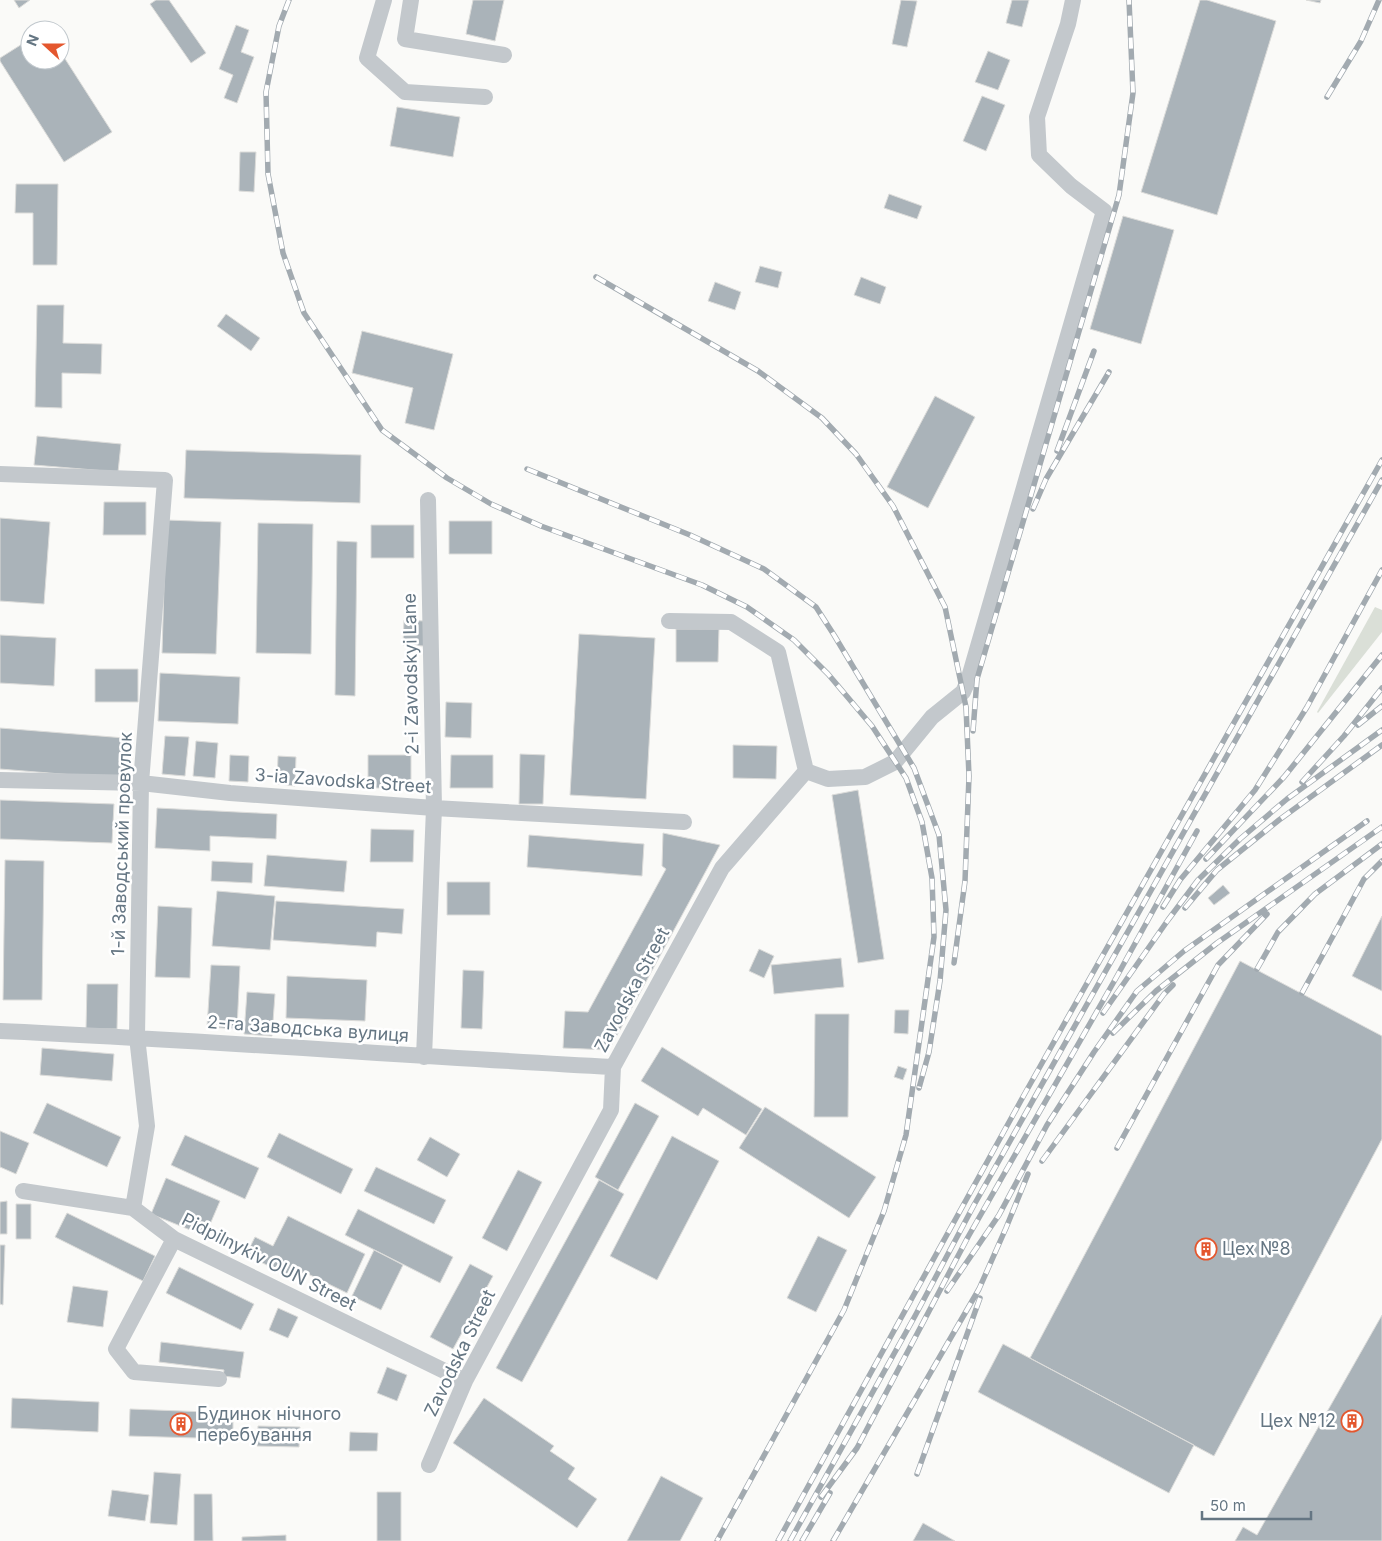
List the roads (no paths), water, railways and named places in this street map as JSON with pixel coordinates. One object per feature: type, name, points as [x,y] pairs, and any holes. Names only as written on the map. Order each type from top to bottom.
[{"type":"street","points":[[384,0],[367,58],[405,92],[485,97]]},
{"type":"street","points":[[411,0],[405,39],[504,55]]},
{"type":"street","points":[[669,621],[731,622],[778,652],[806,771],[828,779],[865,777],[896,762],[932,717],[963,692],[968,681],[1104,212],[1071,186],[1039,156],[1037,117],[1068,24],[1073,0]]},
{"type":"street","name":"1-й Заводський провулок","points":[[0,474],[165,480],[141,783],[137,1037],[147,1126],[133,1208]]},
{"type":"street","name":"2-i Zavodskyi Lane","points":[[424,1057],[434,808],[428,500]]},
{"type":"street","name":"Zavodska Street","points":[[430,1465],[465,1381],[611,1110],[613,1066],[722,868],[806,771]]},
{"type":"street","name":"3-ia Zavodska Street","points":[[0,780],[141,783],[230,793],[434,808],[684,822]]},
{"type":"street","name":"2-га Заводська вулиця","points":[[0,1031],[137,1037],[424,1057],[613,1066]]},
{"type":"street","name":"Pidpilnykiv OUN Street","points":[[23,1191],[133,1208],[174,1239],[465,1381]]},
{"type":"street","points":[[174,1239],[116,1349],[134,1372],[219,1379]]},
{"type":"railway","points":[[289,0],[279,26],[266,92],[268,174],[283,253],[304,313],[382,430],[447,478],[491,504],[541,526],[702,585],[747,607],[794,640],[828,674],[872,726],[906,778],[922,822],[932,878],[934,937],[906,1135],[884,1211],[844,1310],[717,1541]]},
{"type":"railway","points":[[973,731],[977,679],[1119,195],[1133,93],[1129,0]]},
{"type":"railway","points":[[1327,97],[1361,41],[1379,0]]},
{"type":"railway","points":[[596,277],[758,371],[822,418],[856,454],[893,506],[945,607],[966,707],[969,776],[965,881],[954,963]]},
{"type":"railway","points":[[1057,451],[1094,351]]},
{"type":"railway","points":[[1033,509],[1046,479],[1109,372]]},
{"type":"railway","points":[[778,1541],[1024,1095],[1382,460]]},
{"type":"railway","points":[[527,469],[690,535],[764,569],[816,607],[834,635],[914,768],[939,835],[946,910],[940,981],[929,1052],[919,1088]]},
{"type":"railway","points":[[790,1541],[915,1316],[974,1205],[1382,480]]},
{"type":"railway","points":[[1163,907],[1180,880],[1255,790],[1307,707],[1382,570]]},
{"type":"railway","points":[[1206,859],[1284,777],[1382,655]]},
{"type":"railway","points":[[1302,782],[1344,736],[1382,688]]},
{"type":"railway","points":[[1358,725],[1382,706]]},
{"type":"railway","points":[[1103,1013],[1198,880],[1240,839],[1287,799],[1382,730]]},
{"type":"railway","points":[[1185,908],[1217,870],[1279,820],[1382,745]]},
{"type":"railway","points":[[947,1291],[999,1215],[1047,1125],[1094,1052],[1137,991],[1184,951],[1367,821]]},
{"type":"railway","points":[[1113,1033],[1156,991],[1217,943],[1382,827]]},
{"type":"railway","points":[[821,1497],[857,1448],[968,1237],[1116,978],[1197,831]]},
{"type":"railway","points":[[1257,969],[1278,932],[1315,894],[1382,844]]},
{"type":"railway","points":[[1302,993],[1364,879],[1382,861]]},
{"type":"railway","points":[[1117,1148],[1218,965],[1267,914]]},
{"type":"railway","points":[[1042,1161],[1164,994],[1173,985]]},
{"type":"railway","points":[[833,1541],[979,1289],[1028,1174]]},
{"type":"railway","points":[[917,1474],[980,1298]]},
{"type":"railway","points":[[802,1541],[830,1493]]},
{"type":"place","name":"Цех №8","points":[[1206,1249]]},
{"type":"place","name":"Цех №12","points":[[1352,1421]]},
{"type":"place","name":"Будинок нічного перебування","points":[[181,1424]]}]
